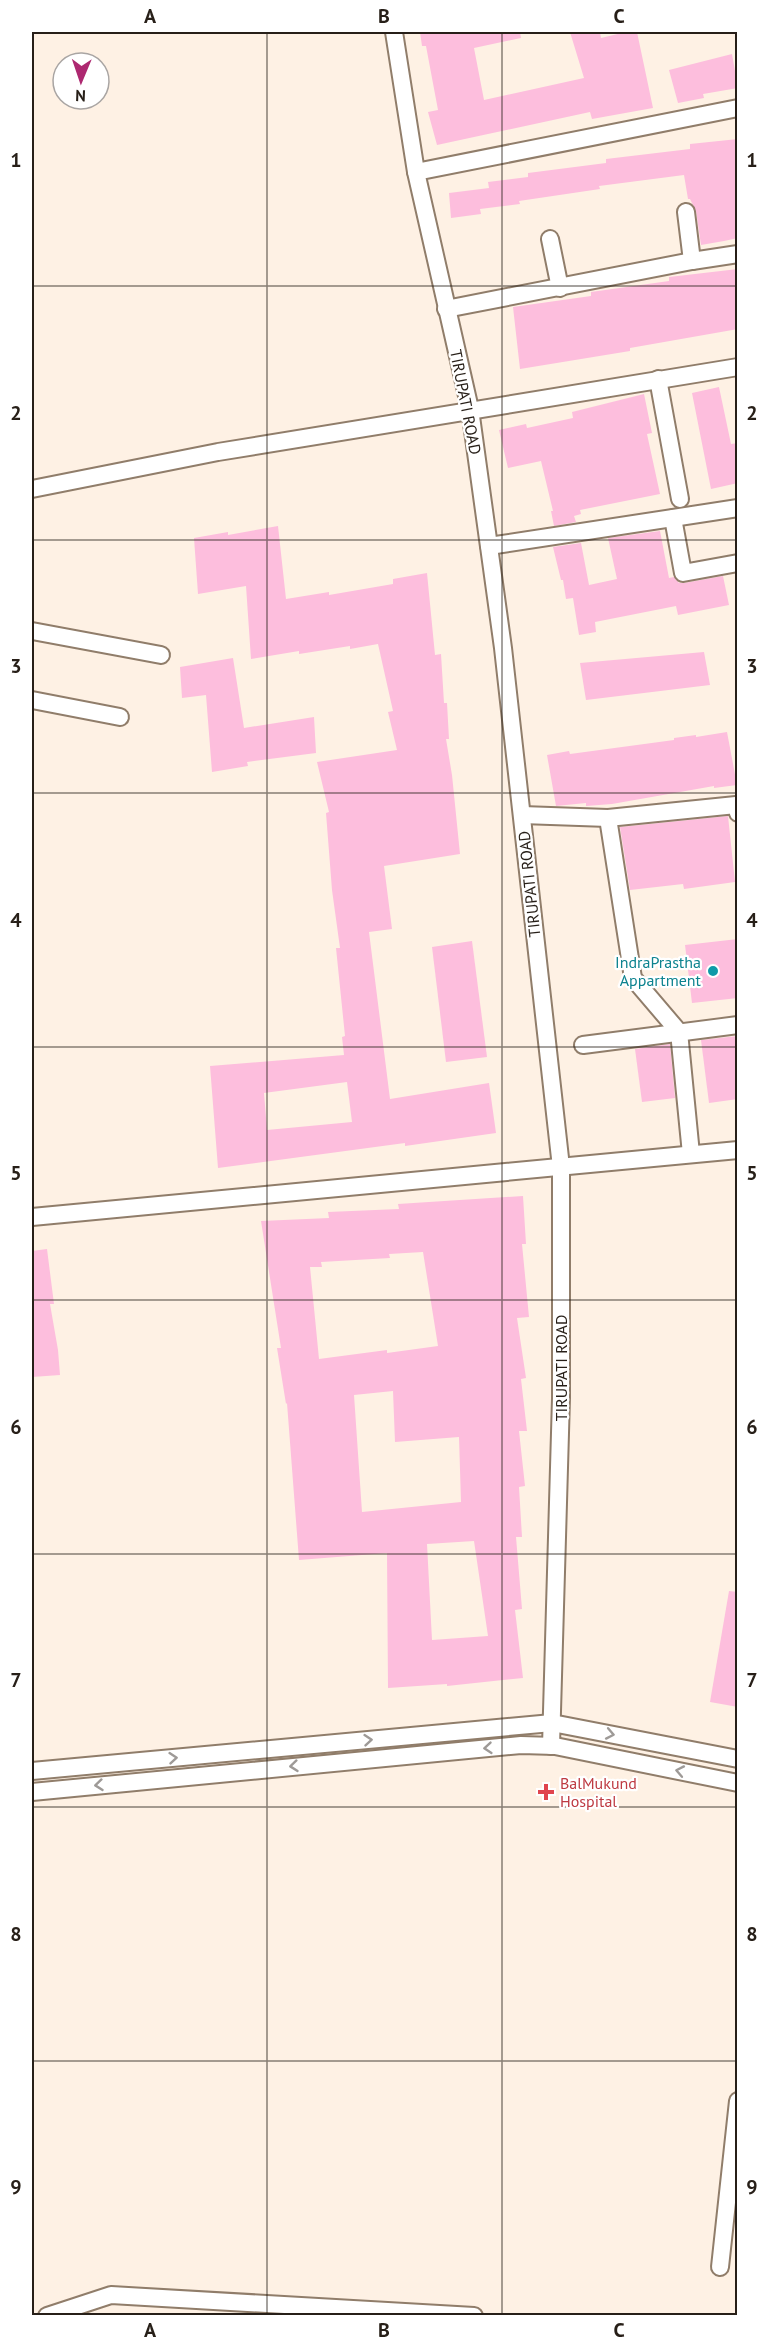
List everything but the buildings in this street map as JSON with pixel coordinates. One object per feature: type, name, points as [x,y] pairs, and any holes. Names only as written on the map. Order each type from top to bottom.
[{"type":"street","name":"TIRUPATI ROAD","points":[[394,32],[416,171],[470,409],[522,815],[561,1167],[561,1398],[551,1746]]},
{"type":"street","points":[[416,171],[738,108]]},
{"type":"street","points":[[686,212],[692,261]]},
{"type":"street","points":[[550,238],[560,288]]},
{"type":"street","points":[[446,309],[692,261],[738,255]]},
{"type":"street","points":[[32,489],[218,452],[738,367]]},
{"type":"street","points":[[658,379],[680,499]]},
{"type":"street","points":[[489,546],[738,508]]},
{"type":"street","points":[[673,518],[683,573],[738,563]]},
{"type":"street","points":[[32,631],[161,655]]},
{"type":"street","points":[[32,700],[120,717]]},
{"type":"street","points":[[522,815],[608,818],[736,805],[738,813]]},
{"type":"street","points":[[608,818],[633,978],[679,1032],[691,1154]]},
{"type":"street","points":[[583,1045],[738,1025]]},
{"type":"street","points":[[32,1217],[738,1150]]},
{"type":"street","points":[[32,1771],[552,1723],[738,1759]]},
{"type":"street","points":[[32,1792],[423,1753],[521,1746],[551,1746],[738,1783]]},
{"type":"street","points":[[720,2267],[738,2101]]},
{"type":"street","points":[[47,2316],[111,2295],[474,2316]]},
{"type":"place","name":"IndraPrastha Appartment","points":[[713,971]]},
{"type":"place","name":"BalMukund Hospital","points":[[546,1792]]}]
